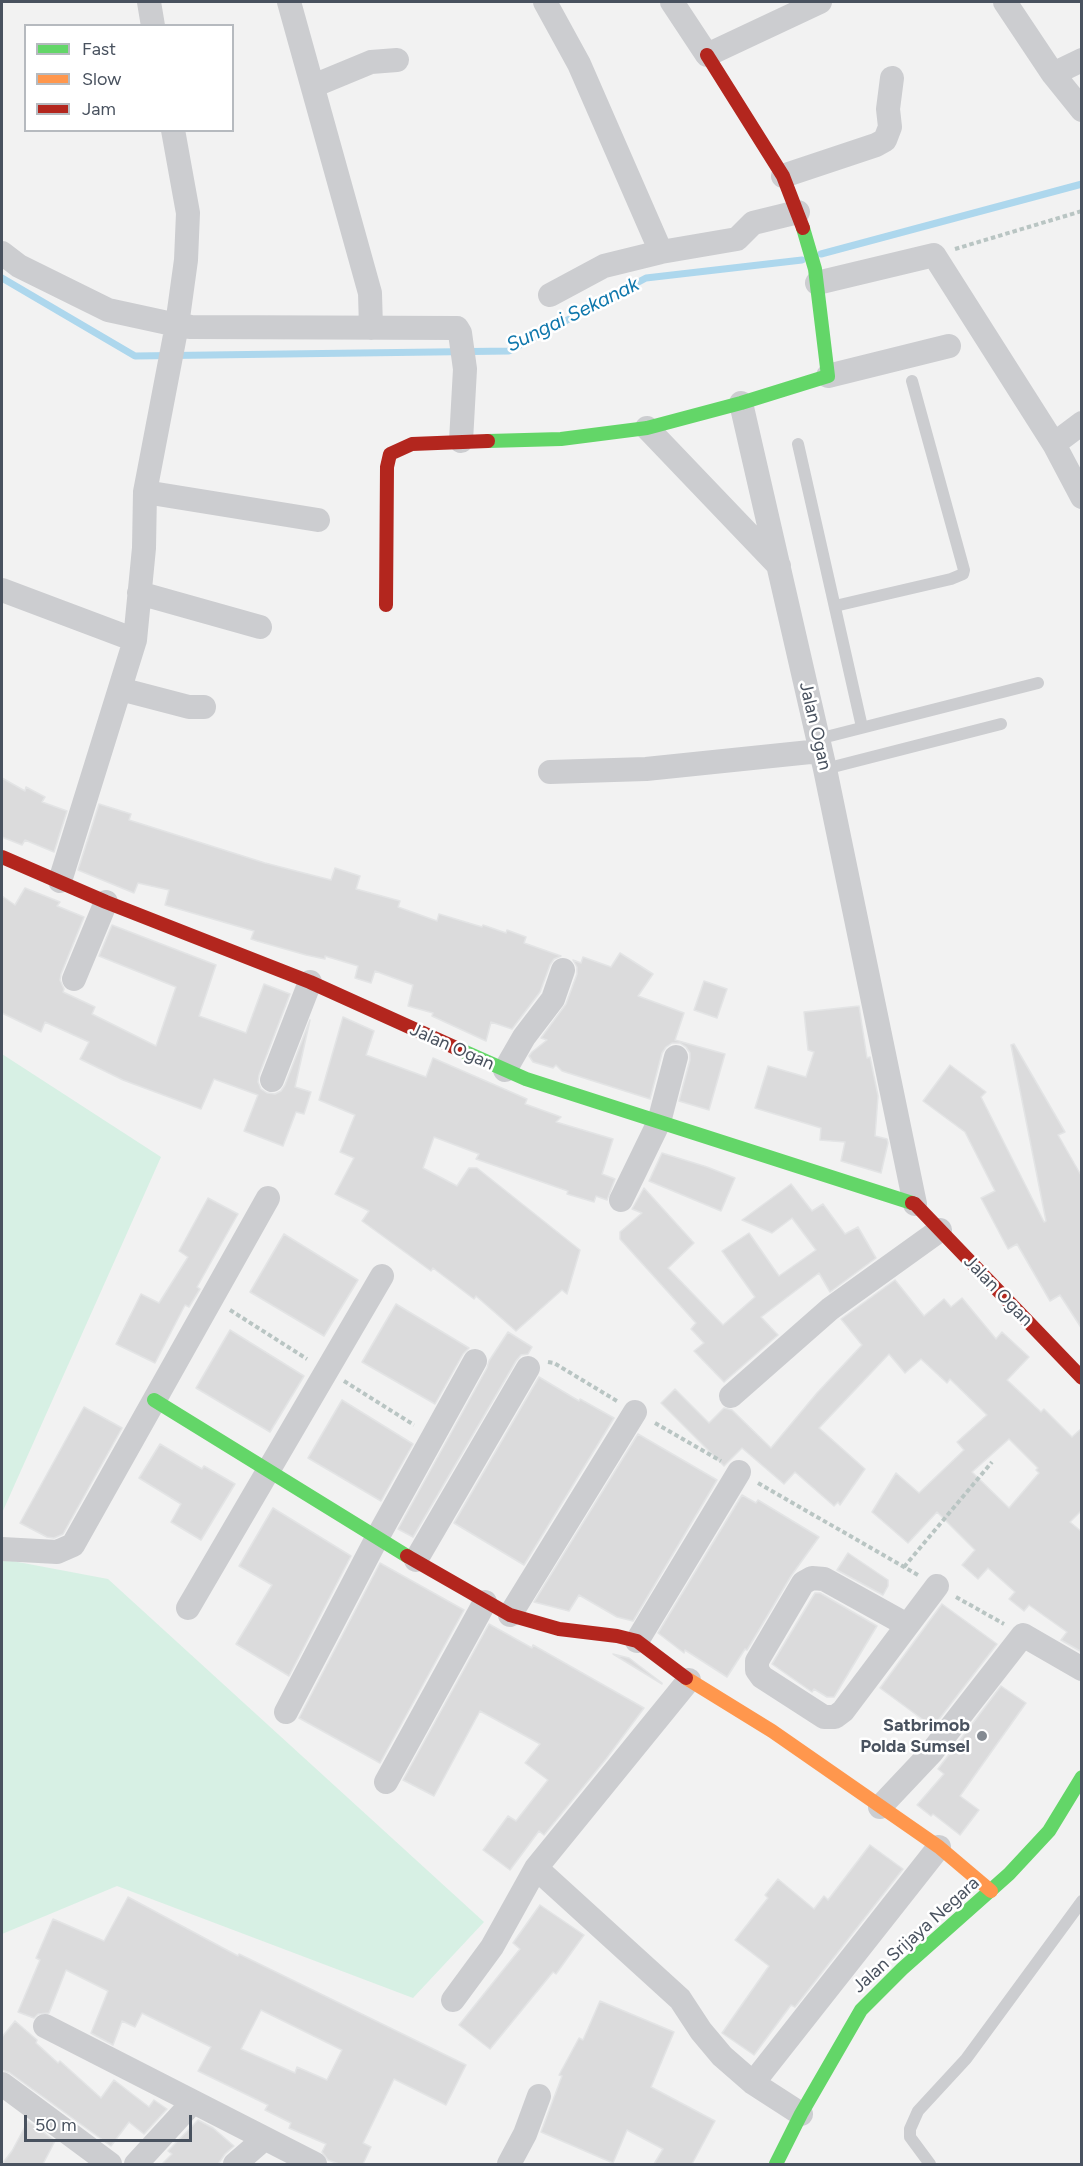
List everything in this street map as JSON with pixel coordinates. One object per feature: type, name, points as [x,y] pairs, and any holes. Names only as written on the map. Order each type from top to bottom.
[{"type":"street","points":[[149,2],[153,24]]},
{"type":"street","points":[[289,2],[370,293],[371,328]]},
{"type":"street","points":[[545,2],[579,64],[662,252]]},
{"type":"street","points":[[672,2],[783,176],[807,238],[816,276],[828,376]]},
{"type":"street","points":[[707,55],[820,2]]},
{"type":"street","points":[[1005,2],[1053,74],[1082,110]]},
{"type":"street","points":[[313,86],[371,62],[397,60]]},
{"type":"street","points":[[1053,74],[1082,60]]},
{"type":"street","points":[[783,176],[876,146],[885,140],[890,127],[888,108],[892,78]]},
{"type":"street","points":[[60,881],[135,639],[144,548],[145,492],[176,329],[186,260],[188,213],[173,132]]},
{"type":"street","points":[[550,295],[604,266],[662,252],[737,239],[753,223],[798,212]]},
{"type":"street","points":[[2,253],[19,266],[108,310],[176,329],[191,327],[457,328],[460,333],[465,369],[461,441]]},
{"type":"street","points":[[816,276],[934,255],[1054,444],[1082,497]]},
{"type":"street","points":[[386,605],[387,467],[390,454],[412,444],[561,439],[647,428],[741,403],[828,376],[949,346]]},
{"type":"street","name":"Jalan Ogan","points":[[741,403],[821,753],[915,1204]]},
{"type":"street","points":[[1054,444],[1082,423]]},
{"type":"street","points":[[647,428],[779,566]]},
{"type":"street","points":[[145,492],[318,520]]},
{"type":"street","points":[[2,590],[135,639]]},
{"type":"street","points":[[140,594],[260,627]]},
{"type":"street","points":[[120,689],[189,707],[204,707]]},
{"type":"street","points":[[550,772],[646,769],[821,753]]},
{"type":"street","name":"Jalan Ogan","points":[[2,857],[106,902],[310,982],[526,1079],[915,1204],[1082,1378]]},
{"type":"street","points":[[74,979],[106,902]]},
{"type":"street","points":[[505,1071],[524,1037],[554,999],[563,970]]},
{"type":"street","points":[[273,1080],[310,982]]},
{"type":"street","points":[[621,1200],[659,1122],[676,1057]]},
{"type":"street","points":[[2,1549],[57,1552],[73,1545],[268,1198]]},
{"type":"street","points":[[731,1396],[830,1309],[940,1230]]},
{"type":"street","points":[[188,1608],[382,1276]]},
{"type":"street","points":[[286,1712],[377,1538],[476,1361]]},
{"type":"street","points":[[417,1560],[528,1368]]},
{"type":"street","points":[[154,1400],[377,1538],[510,1615],[559,1629],[617,1636],[637,1641],[689,1680],[772,1731],[939,1847],[991,1891]]},
{"type":"street","points":[[510,1615],[635,1412]]},
{"type":"street","points":[[637,1641],[739,1472]]},
{"type":"street","points":[[907,1625],[824,1579],[812,1578],[803,1583],[757,1661],[757,1670],[762,1677],[824,1716],[835,1718],[843,1711],[937,1586]]},
{"type":"street","points":[[386,1782],[485,1602]]},
{"type":"street","points":[[880,1807],[931,1753],[1023,1635],[1082,1669]]},
{"type":"street","points":[[453,2000],[492,1947],[536,1868],[689,1680]]},
{"type":"street","points":[[772,1731],[795,1698]]},
{"type":"street","name":"Jalan Srijaya Negara","points":[[776,2164],[801,2114],[861,2010],[902,1969],[1010,1875],[1070,1810],[1082,1777]]},
{"type":"street","points":[[753,2083],[939,1847]]},
{"type":"street","points":[[536,1868],[680,1999],[701,2031],[722,2056],[753,2083],[801,2114]]},
{"type":"street","points":[[45,2026],[315,2164]]},
{"type":"street","points":[[2,2084],[110,2164]]},
{"type":"street","points":[[509,2164],[525,2134],[539,2096]]},
{"type":"street","points":[[136,2164],[193,2102]]},
{"type":"street","points":[[235,2164],[264,2139]]},
{"type":"lane","points":[[835,606],[951,579],[963,574],[964,570],[912,381]]},
{"type":"lane","points":[[798,444],[862,728]]},
{"type":"lane","points":[[821,753],[862,728],[1038,683]]},
{"type":"lane","points":[[821,753],[1001,724]]},
{"type":"lane","points":[[930,2164],[910,2137],[910,2129],[918,2111],[966,2059],[1082,1901]]},
{"type":"path","points":[[934,255],[1082,211]]},
{"type":"path","points":[[528,1368],[537,1361],[554,1363],[1023,1635]]},
{"type":"path","points":[[904,1567],[992,1462]]},
{"type":"green space","points":[[2,1054],[161,1157],[2,1513]]},
{"type":"green space","points":[[2,1559],[108,1579],[484,1922],[413,1998],[117,1886],[2,1934]]},
{"type":"building","points":[[2,778],[25,791],[26,787],[45,797],[42,802],[67,811],[54,852],[25,840],[22,845],[2,837]]},
{"type":"building","points":[[99,804],[131,814],[129,820],[265,863],[331,880],[335,868],[360,876],[356,889],[400,901],[398,907],[437,921],[439,914],[506,933],[507,930],[526,937],[524,943],[561,956],[554,959],[540,992],[512,1029],[491,1022],[486,1041],[432,1016],[433,1013],[408,1006],[413,985],[375,971],[371,983],[355,978],[358,966],[325,956],[325,959],[306,955],[257,941],[251,939],[254,931],[165,905],[169,890],[138,883],[134,893],[78,870]]},
{"type":"building","points":[[25,888],[60,902],[57,906],[84,917],[61,974],[63,992],[95,1007],[92,1014],[156,1046],[176,987],[99,956],[112,925],[216,965],[199,1016],[246,1033],[264,984],[290,994],[258,1082],[261,1089],[267,1093],[275,1094],[281,1091],[310,1020],[295,1087],[311,1092],[304,1114],[296,1112],[283,1146],[244,1131],[258,1095],[214,1079],[201,1109],[123,1080],[80,1059],[89,1042],[45,1022],[41,1032],[2,1013],[2,896],[15,905]]},
{"type":"building","points":[[620,953],[653,974],[638,996],[684,1013],[675,1040],[725,1054],[709,1110],[679,1101],[690,1060],[690,1053],[680,1043],[672,1043],[662,1053],[650,1099],[562,1071],[556,1065],[553,1068],[533,1062],[529,1056],[547,1040],[541,1038],[566,1004],[577,974],[577,967],[573,960],[581,963],[583,957],[611,967]]},
{"type":"building","points":[[704,981],[727,989],[717,1018],[694,1010]]},
{"type":"building","points":[[859,1006],[867,1058],[870,1057],[878,1096],[875,1136],[887,1139],[888,1143],[881,1173],[841,1161],[845,1142],[820,1140],[821,1128],[755,1108],[768,1066],[806,1077],[814,1052],[808,1050],[804,1012]]},
{"type":"building","points":[[343,1017],[374,1031],[366,1055],[426,1077],[433,1058],[527,1099],[525,1104],[561,1117],[556,1122],[613,1139],[602,1174],[615,1179],[607,1200],[596,1196],[594,1202],[476,1159],[479,1154],[434,1137],[423,1168],[457,1186],[469,1168],[477,1168],[580,1250],[567,1294],[562,1290],[516,1331],[476,1296],[474,1299],[433,1268],[431,1271],[362,1221],[369,1211],[335,1194],[354,1158],[340,1152],[355,1115],[319,1100]]},
{"type":"building","points":[[1014,1044],[1065,1132],[1058,1135],[1082,1177],[1082,1329],[1060,1295],[1050,1301],[1017,1244],[1008,1249],[981,1198],[995,1191],[965,1132],[923,1101],[950,1065],[986,1092],[981,1097],[1044,1222],[1046,1221],[1011,1045]]},
{"type":"building","points":[[662,1153],[735,1178],[721,1211],[649,1181]]},
{"type":"building","points":[[791,1184],[812,1211],[823,1204],[845,1234],[858,1227],[876,1258],[830,1292],[819,1273],[761,1317],[778,1335],[724,1382],[694,1351],[704,1343],[691,1329],[696,1323],[620,1239],[620,1232],[642,1213],[632,1209],[644,1188],[694,1243],[668,1268],[723,1325],[755,1297],[722,1251],[749,1233],[779,1276],[816,1250],[792,1218],[772,1233],[742,1220]]},
{"type":"building","points":[[208,1198],[238,1214],[197,1287],[200,1289],[189,1307],[185,1305],[155,1363],[116,1344],[141,1294],[159,1303],[188,1257],[179,1251]]},
{"type":"building","points":[[284,1234],[358,1280],[324,1336],[250,1292]]},
{"type":"building","points":[[895,1280],[924,1316],[944,1299],[951,1307],[962,1298],[996,1339],[1002,1332],[1029,1357],[1007,1380],[1041,1412],[1044,1409],[1072,1437],[1082,1428],[1082,1510],[1070,1522],[1082,1532],[1082,1652],[1061,1640],[1067,1632],[1029,1605],[1024,1611],[1009,1599],[1015,1592],[988,1568],[978,1579],[962,1565],[975,1550],[937,1512],[908,1543],[872,1512],[896,1473],[919,1493],[964,1450],[957,1442],[987,1415],[950,1379],[947,1383],[921,1359],[905,1373],[889,1354],[819,1428],[865,1469],[840,1505],[838,1502],[834,1506],[795,1472],[784,1484],[742,1448],[724,1466],[661,1403],[675,1389],[709,1423],[724,1408],[732,1410],[771,1448],[817,1393],[862,1345],[841,1319]],"holes":[[[1009,1439],[1038,1468],[1036,1470],[1039,1473],[1009,1508],[972,1472]]]},
{"type":"building","points":[[396,1304],[469,1348],[463,1354],[435,1404],[362,1362]]},
{"type":"building","points":[[230,1330],[304,1376],[270,1432],[196,1388]]},
{"type":"building","points":[[508,1332],[532,1347],[528,1354],[521,1355],[516,1361],[413,1537],[398,1529],[489,1361]]},
{"type":"building","points":[[539,1377],[579,1401],[580,1399],[614,1418],[524,1565],[454,1523]]},
{"type":"building","points":[[342,1400],[413,1444],[381,1501],[308,1458]]},
{"type":"building","points":[[84,1407],[122,1428],[63,1534],[54,1538],[47,1537],[20,1523]]},
{"type":"building","points":[[638,1434],[717,1480],[633,1621],[617,1617],[579,1595],[569,1611],[534,1602]]},
{"type":"building","points":[[160,1444],[202,1469],[204,1466],[235,1484],[201,1540],[171,1522],[181,1504],[139,1478]]},
{"type":"building","points":[[742,1495],[756,1503],[758,1500],[819,1537],[791,1576],[747,1650],[745,1649],[727,1677],[685,1650],[684,1653],[658,1633]]},
{"type":"building","points":[[273,1508],[351,1556],[289,1676],[236,1644],[272,1585],[239,1566]]},
{"type":"building","points":[[848,1553],[888,1580],[888,1586],[883,1595],[837,1570]]},
{"type":"building","points":[[380,1563],[464,1610],[380,1763],[299,1718]]},
{"type":"building","points":[[815,1593],[820,1593],[877,1626],[834,1697],[827,1697],[814,1689],[812,1692],[772,1664]]},
{"type":"building","points":[[942,1604],[997,1644],[933,1727],[880,1688]]},
{"type":"building","points":[[489,1624],[532,1648],[533,1645],[644,1708],[544,1835],[539,1831],[510,1870],[483,1850],[508,1816],[516,1821],[548,1780],[525,1763],[540,1744],[480,1711],[434,1796],[403,1780]]},
{"type":"building","points":[[613,1654],[629,1658],[662,1684]]},
{"type":"building","name":"Satbrimob Polda Sumsel","points":[[1001,1686],[1026,1703],[960,1796],[979,1810],[960,1835],[917,1805],[944,1774],[938,1769]]},
{"type":"building","points":[[870,1845],[903,1869],[795,2007],[791,2005],[754,2055],[722,2033],[769,1966],[735,1940],[768,1898],[765,1895],[778,1879],[814,1909],[824,1896],[828,1900]]},
{"type":"building","points":[[128,1897],[238,1956],[239,1954],[466,2065],[446,2105],[394,2079],[363,2143],[371,2147],[363,2164],[339,2164],[328,2160],[322,2152],[326,2144],[289,2128],[291,2123],[265,2110],[268,2105],[198,2071],[211,2047],[142,2013],[135,2027],[122,2021],[113,2045],[91,2033],[108,1991],[66,1970],[49,2013],[38,2014],[34,2018],[18,2012],[40,1960],[36,1958],[53,1919],[104,1941]],"holes":[[[261,2010],[342,2050],[327,2080],[297,2067],[295,2073],[241,2049]]]},
{"type":"building","points":[[540,1905],[584,1935],[556,1974],[553,1972],[490,2049],[459,2025],[520,1949],[513,1943]]},
{"type":"building","points":[[600,2001],[674,2032],[651,2087],[715,2121],[692,2164],[654,2164],[663,2149],[627,2130],[613,2163],[541,2132],[562,2076],[559,2075],[579,2038],[583,2040]]},
{"type":"building","points":[[15,2021],[58,2063],[60,2061],[101,2098],[114,2080],[149,2107],[154,2100],[167,2109],[144,2134],[129,2122],[111,2146],[10,2073],[2,2070],[2,2037]]},
{"type":"building","points":[[198,2120],[213,2128],[234,2146],[218,2164],[162,2164],[172,2154],[168,2151]]},
{"type":"building","points":[[28,2121],[55,2141],[43,2164],[2,2164],[12,2151]]},
{"type":"waterway","name":"Sungai Sekanak","points":[[821,254],[1082,184]]},
{"type":"waterway","name":"Sungai Sekanak","points":[[2,278],[135,356],[509,351],[646,278],[802,260]]},
{"type":"traffic: fast","points":[[488,441],[561,439],[647,428],[741,403],[828,376],[815,269],[803,228]]},
{"type":"traffic: fast","points":[[456,1048],[526,1079],[912,1203]]},
{"type":"traffic: fast","points":[[154,1400],[407,1556]]},
{"type":"traffic: fast","points":[[776,2164],[801,2114],[861,2010],[902,1969],[1009,1874],[1049,1831],[1082,1777]]},
{"type":"traffic: slow","points":[[686,1678],[772,1731],[939,1847],[991,1891]]},
{"type":"traffic: jam","points":[[707,55],[783,176],[803,228]]},
{"type":"traffic: jam","points":[[386,605],[387,467],[390,454],[412,444],[488,441]]},
{"type":"traffic: jam","points":[[2,857],[106,902],[310,982],[456,1048]]},
{"type":"traffic: jam","points":[[912,1203],[1082,1378]]},
{"type":"traffic: jam","points":[[407,1556],[510,1615],[559,1629],[617,1636],[637,1641],[686,1678]]},
{"type":"place","name":"Satbrimob Polda Sumsel","points":[[982,1736]]}]
